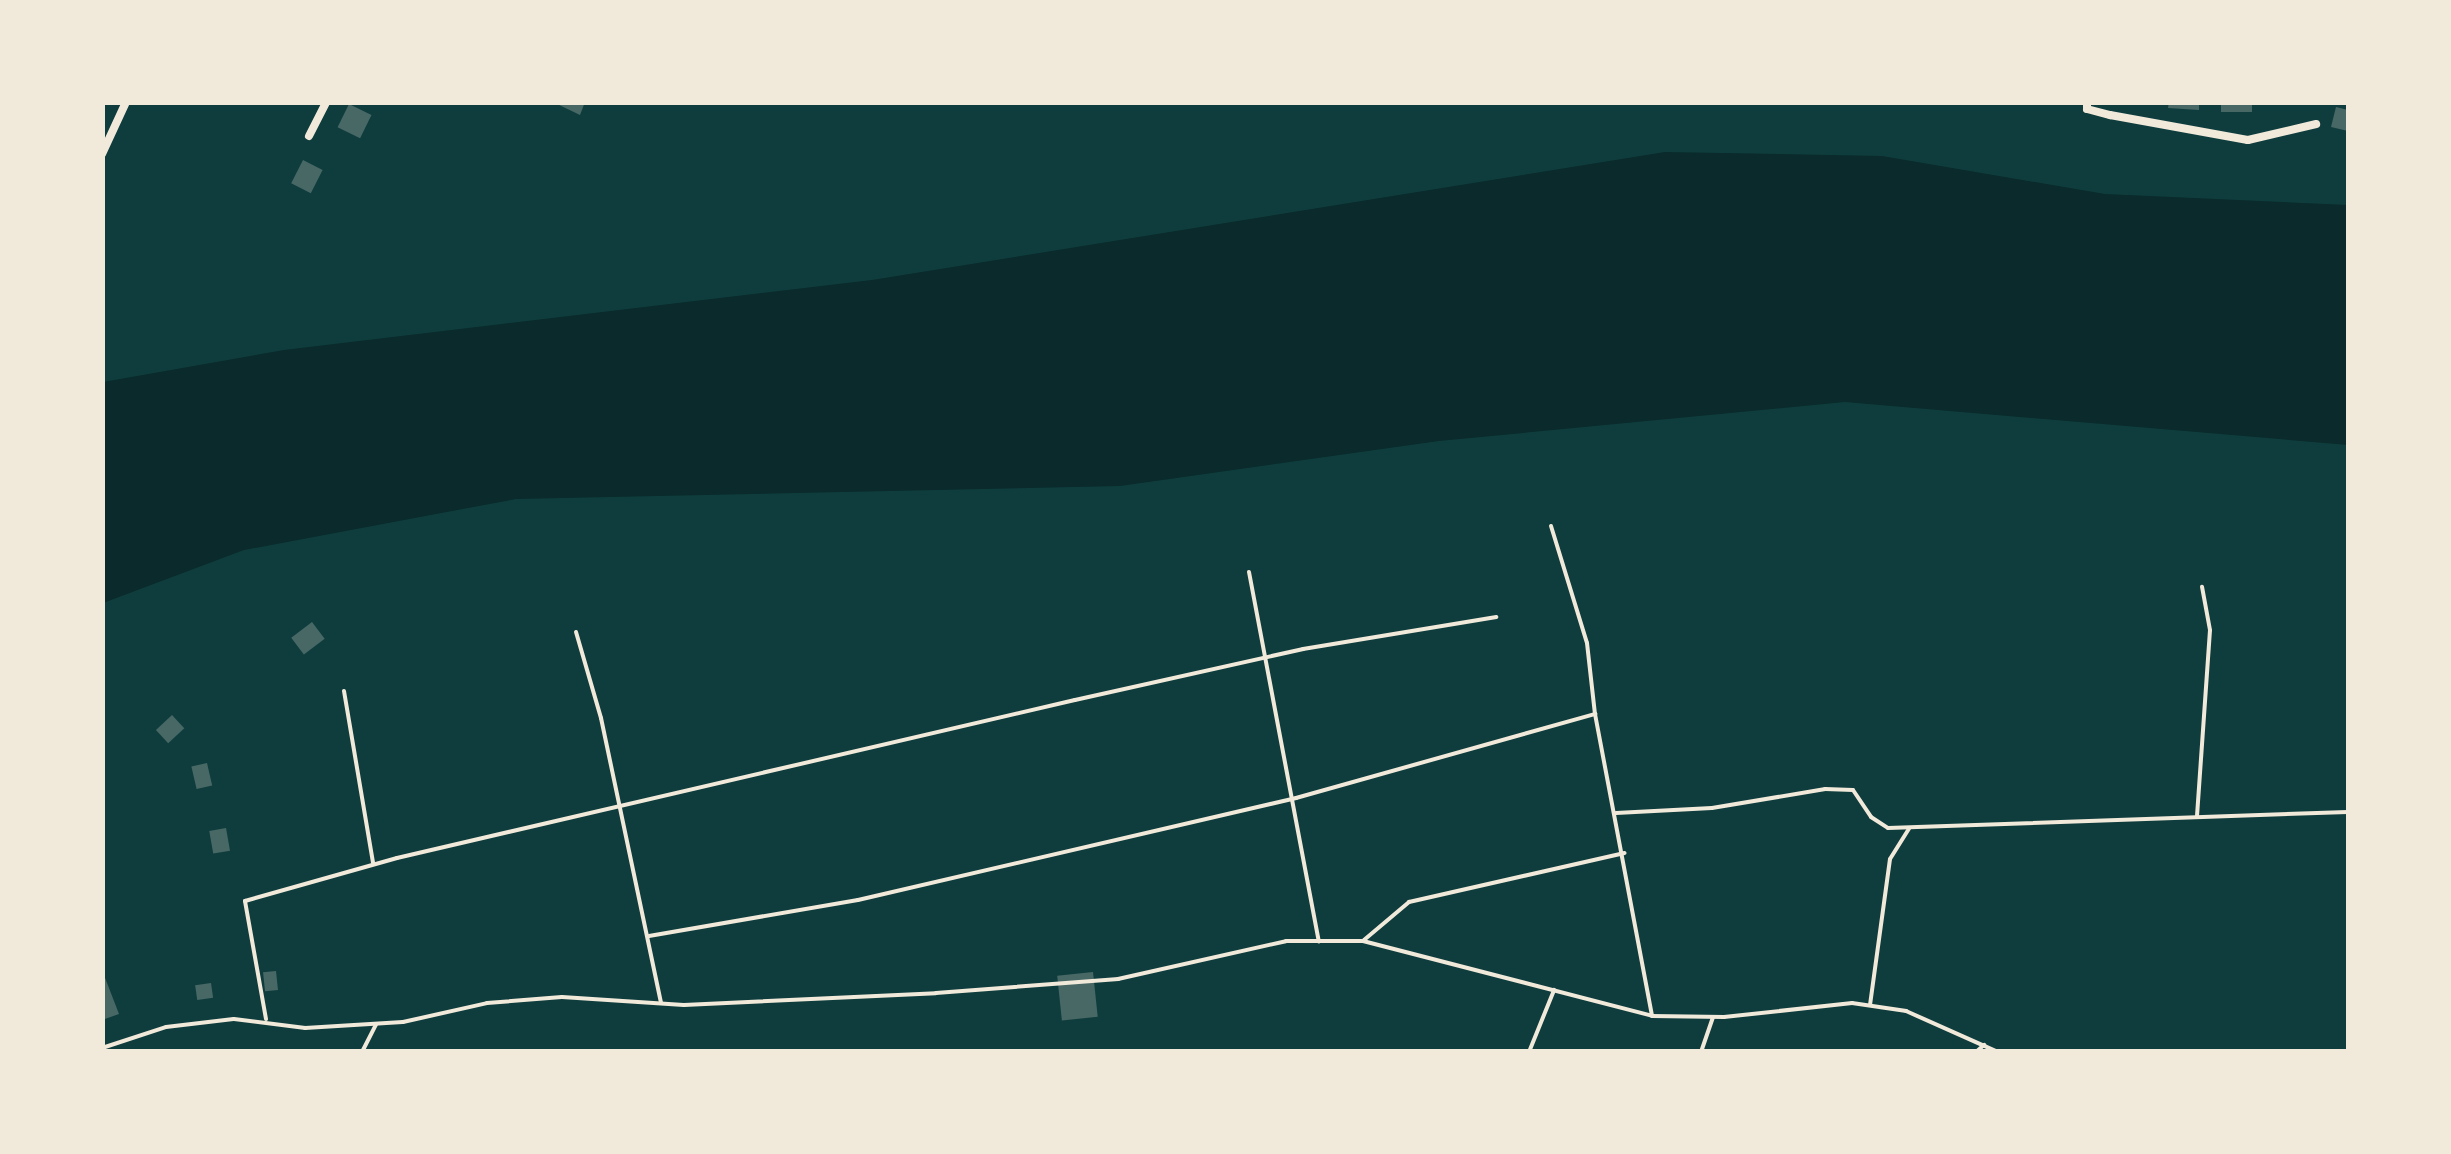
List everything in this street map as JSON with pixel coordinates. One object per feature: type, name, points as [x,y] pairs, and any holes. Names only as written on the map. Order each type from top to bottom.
[{"type":"street","points":[[102,154],[126,102]]},
{"type":"street","points":[[309,136],[326,102]]},
{"type":"street","points":[[2087,106],[2248,140],[2316,124]]},
{"type":"lane","points":[[1551,526],[1588,643],[1595,714],[1652,1016]]},
{"type":"lane","points":[[1249,572],[1296,798],[1319,941]]},
{"type":"lane","points":[[2197,816],[2210,630],[2202,587]]},
{"type":"lane","points":[[266,1019],[245,901],[373,865],[1266,658],[1496,616]]},
{"type":"lane","points":[[576,632],[649,936],[661,1003]]},
{"type":"lane","points":[[344,691],[373,865]]},
{"type":"lane","points":[[649,936],[858,900],[1296,798],[1595,714]]},
{"type":"lane","points":[[1616,813],[1854,790],[1871,817],[1888,828],[2348,812]]},
{"type":"lane","points":[[1870,1005],[1890,858],[1910,828]]},
{"type":"lane","points":[[1363,940],[1410,902],[1624,853]]},
{"type":"lane","points":[[102,1048],[166,1028],[266,1019],[304,1028],[376,1024],[562,997],[661,1003],[1118,978],[1286,940],[1363,940],[1652,1016],[1713,1017],[1870,1005],[1906,1010],[1998,1052]]},
{"type":"lane","points":[[1529,1052],[1554,990]]},
{"type":"lane","points":[[1701,1052],[1713,1017]]},
{"type":"lane","points":[[362,1052],[376,1024]]},
{"type":"lane","points":[[1976,1052],[1984,1045]]},
{"type":"water","points":[[1665,152],[1882,156],[2105,194],[2348,205],[2348,445],[1845,402],[1439,441],[1120,486],[516,499],[244,550],[103,603],[103,382],[284,350],[872,280]]},
{"type":"building","points":[[553,102],[585,102],[580,115]]},
{"type":"building","points":[[2169,102],[2199,102],[2199,110],[2168,108]]},
{"type":"building","points":[[2221,102],[2252,102],[2252,112],[2221,112]]},
{"type":"building","points":[[349,104],[371,115],[360,138],[338,127]]},
{"type":"building","points":[[2336,107],[2348,110],[2348,131],[2331,127]]},
{"type":"building","points":[[303,160],[323,170],[311,193],[291,183]]},
{"type":"building","points":[[312,622],[325,639],[304,654],[291,638]]},
{"type":"building","points":[[172,715],[184,728],[168,743],[156,730]]},
{"type":"building","points":[[207,763],[212,785],[197,789],[191,767]]},
{"type":"building","points":[[226,828],[230,851],[213,854],[209,831]]},
{"type":"building","points":[[102,970],[119,1014],[102,1020]]},
{"type":"building","points":[[276,971],[278,990],[265,991],[263,972]]},
{"type":"building","points":[[1093,972],[1098,1017],[1062,1021],[1057,976]]},
{"type":"building","points":[[211,983],[213,998],[197,1000],[195,985]]}]
